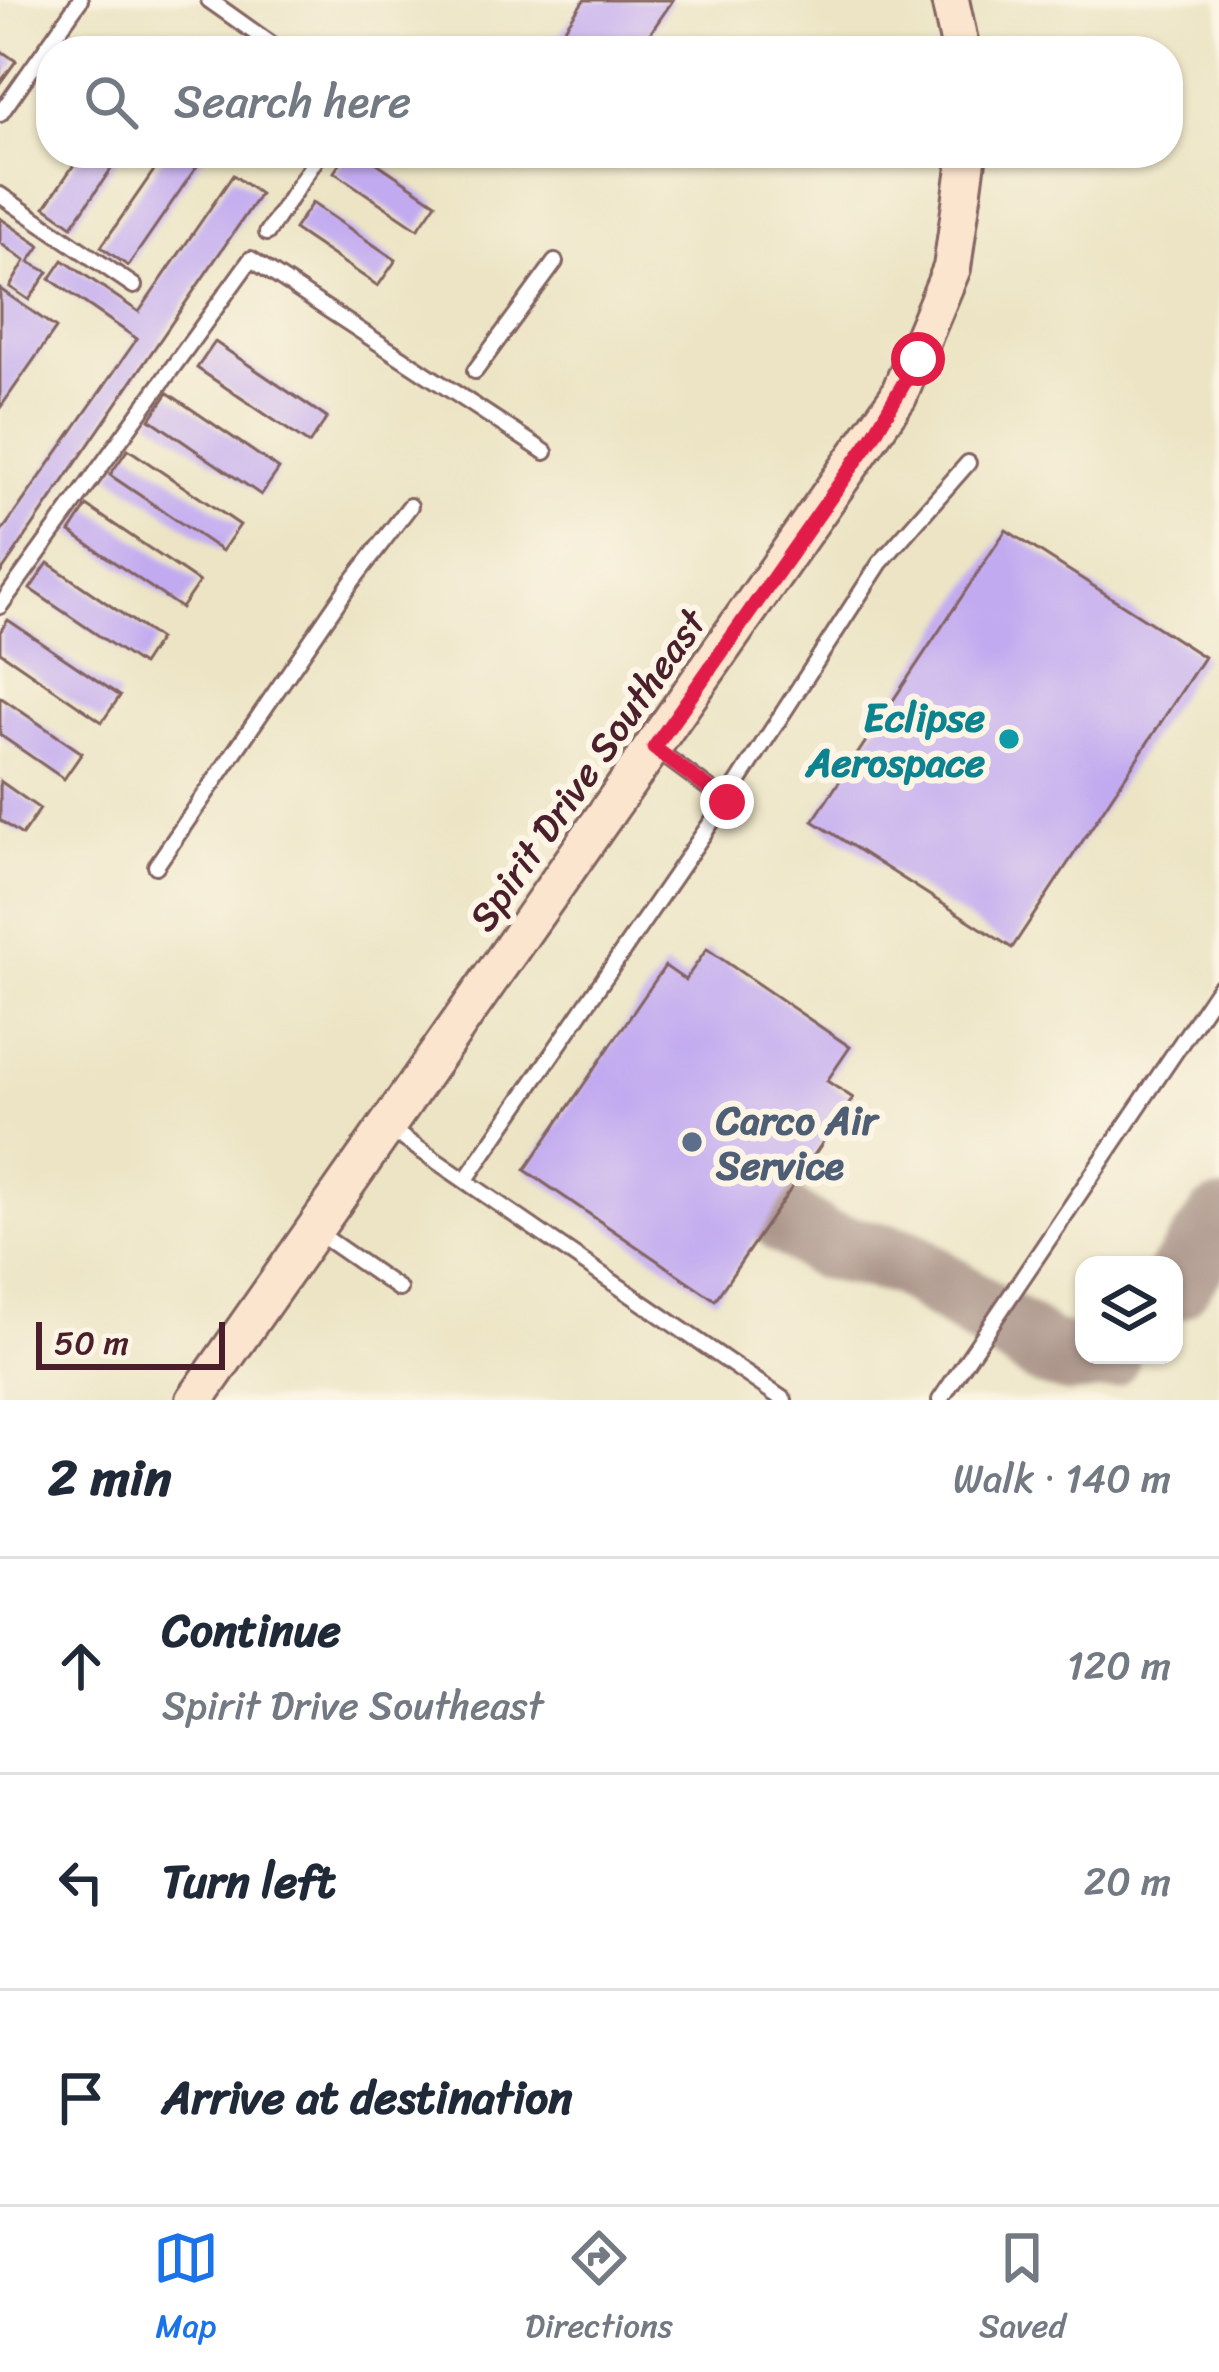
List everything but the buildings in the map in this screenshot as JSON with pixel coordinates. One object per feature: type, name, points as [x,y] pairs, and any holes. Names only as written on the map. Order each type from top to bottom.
[{"type":"street","points":[[950,0],[958,36]]},
{"type":"street","name":"Spirit Drive Southeast","points":[[195,1400],[872,438],[918,359],[952,268],[966,168]]},
{"type":"lane","points":[[55,36],[80,0]]},
{"type":"lane","points":[[210,1],[260,36]]},
{"type":"lane","points":[[0,114],[36,63]]},
{"type":"lane","points":[[267,233],[310,168]]},
{"type":"lane","points":[[0,195],[134,286]]},
{"type":"lane","points":[[0,606],[250,259],[544,452]]},
{"type":"lane","points":[[475,371],[555,262]]},
{"type":"lane","points":[[467,1178],[727,802],[880,563],[968,463]]},
{"type":"lane","points":[[156,866],[350,584],[410,506]]},
{"type":"lane","points":[[654,748],[727,802]]},
{"type":"lane","points":[[940,1400],[1219,987]]},
{"type":"lane","points":[[387,1127],[784,1400]]},
{"type":"lane","points":[[314,1230],[399,1289]]},
{"type":"taxiway","points":[[788,1222],[824,1245],[904,1262],[1046,1353],[1075,1358]]},
{"type":"taxiway","points":[[1183,1273],[1219,1223]]},
{"type":"place","name":"Eclipse Aerospace","points":[[1009,739]]},
{"type":"place","name":"Carco Air Service","points":[[692,1142]]},
{"type":"route","points":[[727,802],[654,748],[872,438],[918,359]]}]
